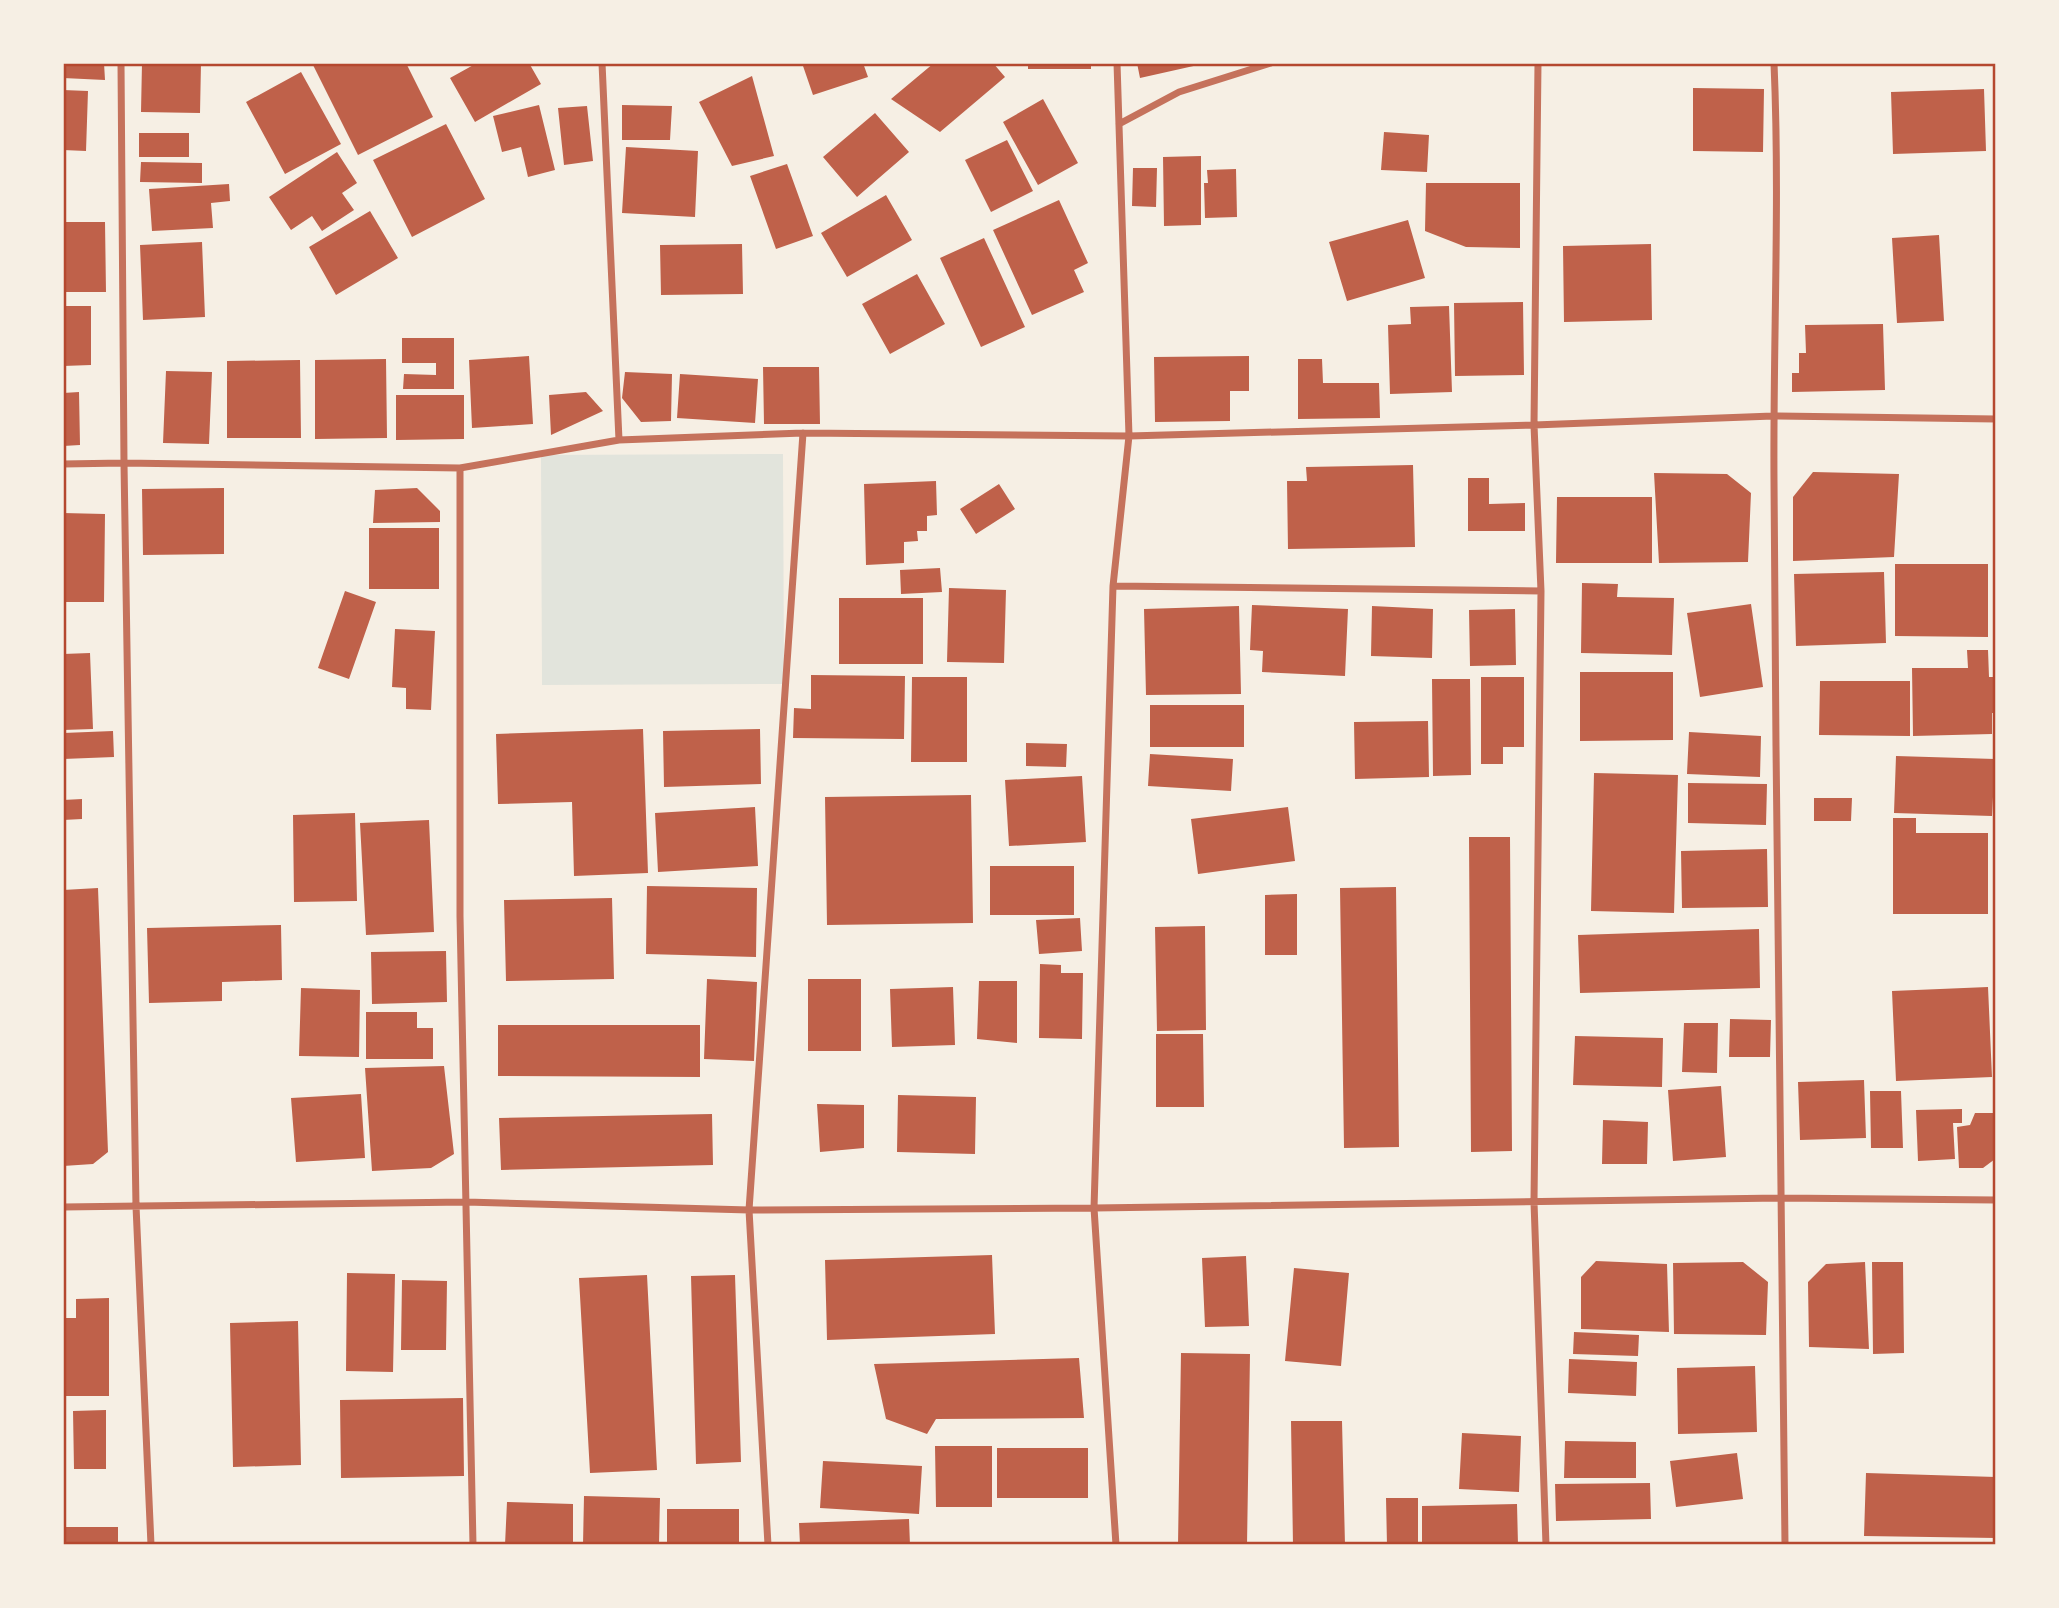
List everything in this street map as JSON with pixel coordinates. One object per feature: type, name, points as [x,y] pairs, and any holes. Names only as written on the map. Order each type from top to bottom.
[{"type":"street","points":[[121,63],[124,463],[136,1206],[151,1545]]},
{"type":"street","points":[[602,63],[618,440]]},
{"type":"street","points":[[1116,1545],[1094,1208],[1113,586],[1129,436],[1117,63]]},
{"type":"street","points":[[1119,124],[1179,92],[1271,63]]},
{"type":"street","points":[[1538,63],[1534,425],[1541,591],[1534,1202],[1546,1543]]},
{"type":"street","points":[[1774,63],[1777,131],[1773,416],[1785,1545]]},
{"type":"street","points":[[63,464],[460,467],[618,440],[803,433],[1129,436],[1773,416],[1996,419]]},
{"type":"street","points":[[768,1545],[749,1210],[803,433]]},
{"type":"street","points":[[460,467],[460,916],[473,1545]]},
{"type":"street","points":[[1113,586],[1541,591]]},
{"type":"street","points":[[63,1207],[466,1202],[749,1210],[1780,1198],[1996,1199]]},
{"type":"shaded area","points":[[783,454],[784,684],[542,685],[541,455]]},
{"type":"building","points":[[63,63],[104,63],[105,80],[63,78]]},
{"type":"building","points":[[142,63],[201,63],[200,113],[141,112]]},
{"type":"building","points":[[312,63],[406,63],[433,117],[358,155]]},
{"type":"building","points":[[477,63],[529,63],[541,84],[475,122],[450,78]]},
{"type":"building","points":[[802,63],[863,63],[868,77],[813,95]]},
{"type":"building","points":[[934,63],[993,63],[1005,77],[940,132],[891,99]]},
{"type":"building","points":[[1028,63],[1091,63],[1091,69],[1028,69]]},
{"type":"building","points":[[1137,63],[1198,63],[1198,65],[1140,78]]},
{"type":"building","points":[[301,72],[341,144],[285,174],[246,102]]},
{"type":"building","points":[[752,76],[774,156],[732,166],[699,102]]},
{"type":"building","points":[[1693,88],[1764,89],[1763,152],[1693,151]]},
{"type":"building","points":[[1984,89],[1986,151],[1893,154],[1891,92]]},
{"type":"building","points":[[63,90],[88,91],[86,151],[63,150]]},
{"type":"building","points":[[1043,99],[1078,163],[1038,185],[1003,122]]},
{"type":"building","points":[[539,105],[555,170],[528,177],[521,147],[502,152],[493,116]]},
{"type":"building","points":[[622,105],[672,106],[670,140],[622,140]]},
{"type":"building","points":[[587,106],[593,161],[564,165],[558,108]]},
{"type":"building","points":[[875,113],[909,152],[857,197],[823,157]]},
{"type":"building","points":[[446,124],[485,199],[412,237],[373,160]]},
{"type":"building","points":[[1384,132],[1429,135],[1427,172],[1381,170]]},
{"type":"building","points":[[139,133],[189,133],[189,157],[139,157]]},
{"type":"building","points":[[1007,140],[1033,191],[991,212],[965,160]]},
{"type":"building","points":[[626,147],[698,151],[695,217],[622,213]]},
{"type":"building","points":[[337,152],[357,183],[342,193],[354,210],[322,231],[312,216],[291,230],[269,197]]},
{"type":"building","points":[[1201,156],[1201,225],[1164,226],[1163,157]]},
{"type":"building","points":[[141,162],[202,163],[202,183],[140,182]]},
{"type":"building","points":[[787,164],[813,236],[776,249],[750,176]]},
{"type":"building","points":[[1133,168],[1157,168],[1156,207],[1132,206]]},
{"type":"building","points":[[1236,169],[1237,217],[1205,218],[1204,183],[1208,183],[1207,170]]},
{"type":"building","points":[[1426,183],[1520,183],[1520,248],[1466,247],[1425,231]]},
{"type":"building","points":[[229,184],[230,201],[211,203],[213,228],[152,231],[149,189]]},
{"type":"building","points":[[886,195],[912,240],[847,277],[821,233]]},
{"type":"building","points":[[1059,200],[1088,263],[1074,270],[1084,292],[1032,315],[993,230]]},
{"type":"building","points":[[370,211],[398,258],[336,295],[309,247]]},
{"type":"building","points":[[1408,220],[1425,278],[1347,301],[1329,242]]},
{"type":"building","points":[[63,222],[105,222],[106,292],[63,292]]},
{"type":"building","points":[[1939,235],[1944,321],[1897,323],[1892,238]]},
{"type":"building","points":[[984,238],[1025,327],[981,347],[940,258]]},
{"type":"building","points":[[202,242],[205,317],[143,320],[140,245]]},
{"type":"building","points":[[742,244],[743,294],[661,295],[660,245]]},
{"type":"building","points":[[1651,244],[1652,320],[1564,322],[1563,246]]},
{"type":"building","points":[[917,274],[945,324],[890,354],[862,304]]},
{"type":"building","points":[[1523,302],[1524,375],[1455,376],[1454,303]]},
{"type":"building","points":[[63,306],[91,306],[91,365],[63,366]]},
{"type":"building","points":[[1449,306],[1452,392],[1390,394],[1388,325],[1411,324],[1410,307]]},
{"type":"building","points":[[1883,324],[1885,390],[1792,392],[1792,373],[1799,373],[1799,353],[1806,353],[1805,325]]},
{"type":"building","points":[[402,338],[454,338],[454,389],[403,389],[404,374],[436,375],[436,363],[402,363]]},
{"type":"building","points":[[529,356],[533,424],[472,428],[469,360]]},
{"type":"building","points":[[1249,356],[1249,391],[1230,391],[1230,421],[1155,422],[1154,357]]},
{"type":"building","points":[[386,359],[387,438],[315,439],[315,360]]},
{"type":"building","points":[[1298,359],[1322,359],[1323,383],[1379,383],[1380,418],[1298,419]]},
{"type":"building","points":[[300,360],[301,438],[227,438],[227,361]]},
{"type":"building","points":[[763,367],[819,367],[820,424],[764,424]]},
{"type":"building","points":[[166,371],[212,372],[209,444],[163,443]]},
{"type":"building","points":[[625,372],[672,374],[671,421],[641,422],[622,398]]},
{"type":"building","points":[[680,374],[758,379],[755,423],[677,418]]},
{"type":"building","points":[[79,392],[80,445],[63,446],[63,393]]},
{"type":"building","points":[[586,392],[603,411],[551,435],[549,395]]},
{"type":"building","points":[[396,395],[464,395],[464,439],[396,440]]},
{"type":"building","points":[[1413,465],[1415,547],[1288,549],[1287,481],[1307,481],[1306,467]]},
{"type":"building","points":[[1813,472],[1899,474],[1894,557],[1793,561],[1793,497]]},
{"type":"building","points":[[1654,473],[1727,474],[1751,493],[1748,562],[1659,563]]},
{"type":"building","points":[[1468,478],[1489,478],[1489,504],[1525,503],[1525,531],[1468,531]]},
{"type":"building","points":[[936,481],[937,515],[927,516],[927,531],[917,531],[918,541],[904,542],[904,563],[866,565],[864,484]]},
{"type":"building","points":[[999,484],[1015,509],[976,534],[960,509]]},
{"type":"building","points":[[224,488],[224,554],[143,555],[142,489]]},
{"type":"building","points":[[417,488],[440,511],[440,522],[373,523],[375,490]]},
{"type":"building","points":[[1557,497],[1652,497],[1652,563],[1556,563]]},
{"type":"building","points":[[63,513],[105,514],[104,602],[63,602]]},
{"type":"building","points":[[369,528],[439,528],[439,589],[369,589]]},
{"type":"building","points":[[1895,564],[1988,564],[1988,637],[1895,636]]},
{"type":"building","points":[[940,568],[942,592],[901,594],[900,570]]},
{"type":"building","points":[[1884,572],[1886,643],[1796,646],[1794,574]]},
{"type":"building","points":[[1582,583],[1618,584],[1617,597],[1674,598],[1672,655],[1581,653]]},
{"type":"building","points":[[949,588],[1006,590],[1004,663],[947,662]]},
{"type":"building","points":[[345,591],[376,602],[349,679],[318,668]]},
{"type":"building","points":[[839,598],[923,598],[923,664],[839,664]]},
{"type":"building","points":[[1751,604],[1763,687],[1700,697],[1687,613]]},
{"type":"building","points":[[1252,605],[1348,609],[1345,676],[1262,672],[1263,651],[1250,650]]},
{"type":"building","points":[[1239,606],[1241,694],[1146,695],[1144,609]]},
{"type":"building","points":[[1372,606],[1433,609],[1432,658],[1371,656]]},
{"type":"building","points":[[1515,609],[1516,665],[1470,666],[1469,610]]},
{"type":"building","points":[[395,629],[435,631],[431,710],[406,709],[406,688],[392,687]]},
{"type":"building","points":[[1967,650],[1988,650],[1989,677],[1996,677],[1996,713],[1992,713],[1992,734],[1913,736],[1912,668],[1968,668]]},
{"type":"building","points":[[90,653],[93,729],[63,730],[63,654]]},
{"type":"building","points":[[1580,672],[1673,672],[1673,740],[1580,741]]},
{"type":"building","points":[[811,675],[905,676],[904,739],[793,738],[794,708],[811,709]]},
{"type":"building","points":[[912,677],[967,677],[967,762],[911,762]]},
{"type":"building","points":[[1481,677],[1524,677],[1524,747],[1503,747],[1503,764],[1481,764]]},
{"type":"building","points":[[1432,679],[1470,679],[1471,775],[1433,776]]},
{"type":"building","points":[[1820,681],[1910,681],[1910,736],[1819,735]]},
{"type":"building","points":[[1150,705],[1244,705],[1244,747],[1150,747]]},
{"type":"building","points":[[1428,721],[1429,777],[1355,779],[1354,722]]},
{"type":"building","points":[[643,729],[648,873],[574,876],[572,802],[498,804],[496,734]]},
{"type":"building","points":[[760,729],[761,784],[664,787],[663,731]]},
{"type":"building","points":[[113,731],[114,757],[63,759],[63,733]]},
{"type":"building","points":[[1689,732],[1761,736],[1760,777],[1687,774]]},
{"type":"building","points":[[1026,743],[1067,744],[1066,767],[1026,766]]},
{"type":"building","points":[[1150,754],[1233,759],[1231,791],[1148,786]]},
{"type":"building","points":[[1896,756],[1995,759],[1992,816],[1894,813]]},
{"type":"building","points":[[1594,773],[1678,775],[1674,913],[1591,911]]},
{"type":"building","points":[[1082,776],[1086,842],[1009,846],[1005,780]]},
{"type":"building","points":[[1688,783],[1767,784],[1766,825],[1688,823]]},
{"type":"building","points":[[971,795],[973,923],[827,925],[825,797]]},
{"type":"building","points":[[1814,798],[1852,798],[1851,821],[1814,821]]},
{"type":"building","points":[[82,799],[82,819],[63,820],[63,800]]},
{"type":"building","points":[[755,807],[758,866],[658,872],[655,813]]},
{"type":"building","points":[[1288,807],[1295,861],[1198,874],[1191,819]]},
{"type":"building","points":[[355,813],[357,901],[294,902],[293,815]]},
{"type":"building","points":[[1893,818],[1916,818],[1916,833],[1988,833],[1988,914],[1893,914]]},
{"type":"building","points":[[429,820],[434,932],[366,935],[360,823]]},
{"type":"building","points":[[1469,837],[1510,837],[1512,1151],[1471,1152]]},
{"type":"building","points":[[1767,849],[1768,907],[1682,908],[1681,851]]},
{"type":"building","points":[[990,866],[1074,866],[1074,915],[990,915]]},
{"type":"building","points":[[647,886],[757,888],[756,957],[646,954]]},
{"type":"building","points":[[1396,887],[1399,1147],[1344,1148],[1340,888]]},
{"type":"building","points":[[98,888],[108,1152],[93,1164],[63,1166],[63,890]]},
{"type":"building","points":[[1297,894],[1297,955],[1265,955],[1265,895]]},
{"type":"building","points":[[612,898],[614,979],[506,981],[504,900]]},
{"type":"building","points":[[1080,918],[1082,951],[1039,954],[1036,920]]},
{"type":"building","points":[[281,925],[282,980],[222,982],[222,1001],[149,1003],[147,928]]},
{"type":"building","points":[[1205,926],[1206,1030],[1157,1031],[1155,927]]},
{"type":"building","points":[[1759,929],[1760,988],[1580,993],[1578,935]]},
{"type":"building","points":[[446,951],[447,1002],[372,1004],[371,952]]},
{"type":"building","points":[[1040,964],[1061,965],[1061,973],[1083,973],[1082,1039],[1039,1038]]},
{"type":"building","points":[[707,979],[757,982],[754,1061],[704,1059]]},
{"type":"building","points":[[808,979],[861,979],[861,1051],[808,1051]]},
{"type":"building","points":[[979,981],[1017,981],[1017,1043],[977,1039]]},
{"type":"building","points":[[953,987],[955,1045],[892,1047],[890,989]]},
{"type":"building","points":[[1988,987],[1992,1077],[1896,1081],[1892,991]]},
{"type":"building","points":[[301,988],[360,990],[359,1057],[299,1056]]},
{"type":"building","points":[[366,1012],[417,1012],[417,1028],[433,1028],[433,1059],[366,1059]]},
{"type":"building","points":[[1730,1019],[1771,1020],[1770,1057],[1729,1057]]},
{"type":"building","points":[[1684,1023],[1718,1023],[1717,1073],[1682,1072]]},
{"type":"building","points":[[498,1025],[700,1025],[700,1077],[498,1076]]},
{"type":"building","points":[[1156,1034],[1203,1034],[1204,1107],[1156,1107]]},
{"type":"building","points":[[1575,1036],[1663,1038],[1662,1087],[1573,1085]]},
{"type":"building","points":[[444,1066],[454,1154],[431,1168],[372,1171],[365,1068]]},
{"type":"building","points":[[1864,1080],[1866,1138],[1800,1140],[1798,1082]]},
{"type":"building","points":[[1721,1086],[1726,1157],[1673,1161],[1668,1090]]},
{"type":"building","points":[[1870,1091],[1901,1091],[1903,1148],[1871,1148]]},
{"type":"building","points":[[361,1094],[365,1158],[296,1162],[291,1098]]},
{"type":"building","points":[[898,1095],[976,1097],[975,1154],[897,1152]]},
{"type":"building","points":[[817,1104],[864,1105],[864,1148],[820,1152]]},
{"type":"building","points":[[1962,1109],[1962,1123],[1953,1123],[1955,1159],[1918,1161],[1916,1110]]},
{"type":"building","points":[[1975,1113],[1996,1113],[1995,1159],[1983,1168],[1959,1168],[1957,1127],[1970,1125]]},
{"type":"building","points":[[712,1114],[713,1165],[501,1170],[499,1118]]},
{"type":"building","points":[[1603,1120],[1648,1122],[1647,1164],[1602,1164]]},
{"type":"building","points":[[992,1255],[995,1334],[827,1340],[825,1260]]},
{"type":"building","points":[[1246,1256],[1249,1326],[1205,1327],[1202,1258]]},
{"type":"building","points":[[1596,1261],[1667,1264],[1669,1332],[1581,1329],[1581,1277]]},
{"type":"building","points":[[1743,1262],[1768,1282],[1766,1335],[1674,1334],[1673,1263]]},
{"type":"building","points":[[1865,1262],[1869,1349],[1809,1347],[1808,1282],[1826,1264]]},
{"type":"building","points":[[1872,1262],[1903,1262],[1904,1353],[1873,1354]]},
{"type":"building","points":[[1294,1268],[1349,1273],[1341,1366],[1285,1361]]},
{"type":"building","points":[[347,1273],[395,1274],[393,1372],[346,1371]]},
{"type":"building","points":[[647,1275],[657,1470],[590,1473],[579,1278]]},
{"type":"building","points":[[735,1275],[741,1462],[696,1464],[691,1276]]},
{"type":"building","points":[[402,1280],[447,1281],[446,1350],[401,1350]]},
{"type":"building","points":[[109,1298],[109,1396],[63,1396],[63,1318],[76,1318],[76,1299]]},
{"type":"building","points":[[298,1321],[301,1465],[233,1467],[230,1323]]},
{"type":"building","points":[[1574,1332],[1639,1335],[1638,1356],[1573,1354]]},
{"type":"building","points":[[1181,1353],[1250,1354],[1247,1545],[1178,1545]]},
{"type":"building","points":[[1079,1358],[1084,1418],[936,1419],[927,1434],[886,1419],[874,1364]]},
{"type":"building","points":[[1569,1359],[1637,1362],[1636,1396],[1568,1393]]},
{"type":"building","points":[[1755,1366],[1757,1432],[1678,1434],[1677,1368]]},
{"type":"building","points":[[463,1398],[464,1476],[341,1478],[340,1400]]},
{"type":"building","points":[[106,1410],[106,1469],[74,1469],[73,1411]]},
{"type":"building","points":[[1291,1421],[1342,1421],[1345,1545],[1293,1545]]},
{"type":"building","points":[[1462,1433],[1521,1436],[1519,1492],[1459,1489]]},
{"type":"building","points":[[1565,1441],[1636,1442],[1636,1478],[1564,1478]]},
{"type":"building","points":[[935,1446],[992,1446],[992,1507],[936,1507]]},
{"type":"building","points":[[997,1448],[1088,1448],[1088,1498],[997,1498]]},
{"type":"building","points":[[1737,1453],[1743,1499],[1676,1507],[1670,1461]]},
{"type":"building","points":[[823,1461],[922,1466],[919,1514],[820,1508]]},
{"type":"building","points":[[1866,1473],[1996,1477],[1996,1538],[1864,1536]]},
{"type":"building","points":[[1650,1483],[1651,1519],[1556,1521],[1555,1484]]},
{"type":"building","points":[[584,1496],[660,1498],[659,1545],[583,1545]]},
{"type":"building","points":[[1386,1498],[1418,1498],[1418,1545],[1387,1545]]},
{"type":"building","points":[[507,1502],[573,1504],[573,1545],[505,1545]]},
{"type":"building","points":[[1517,1504],[1518,1545],[1422,1545],[1422,1506]]},
{"type":"building","points":[[667,1509],[739,1509],[739,1545],[667,1545]]},
{"type":"building","points":[[909,1519],[910,1545],[800,1545],[799,1523]]},
{"type":"building","points":[[63,1527],[118,1527],[118,1545],[63,1545]]}]
